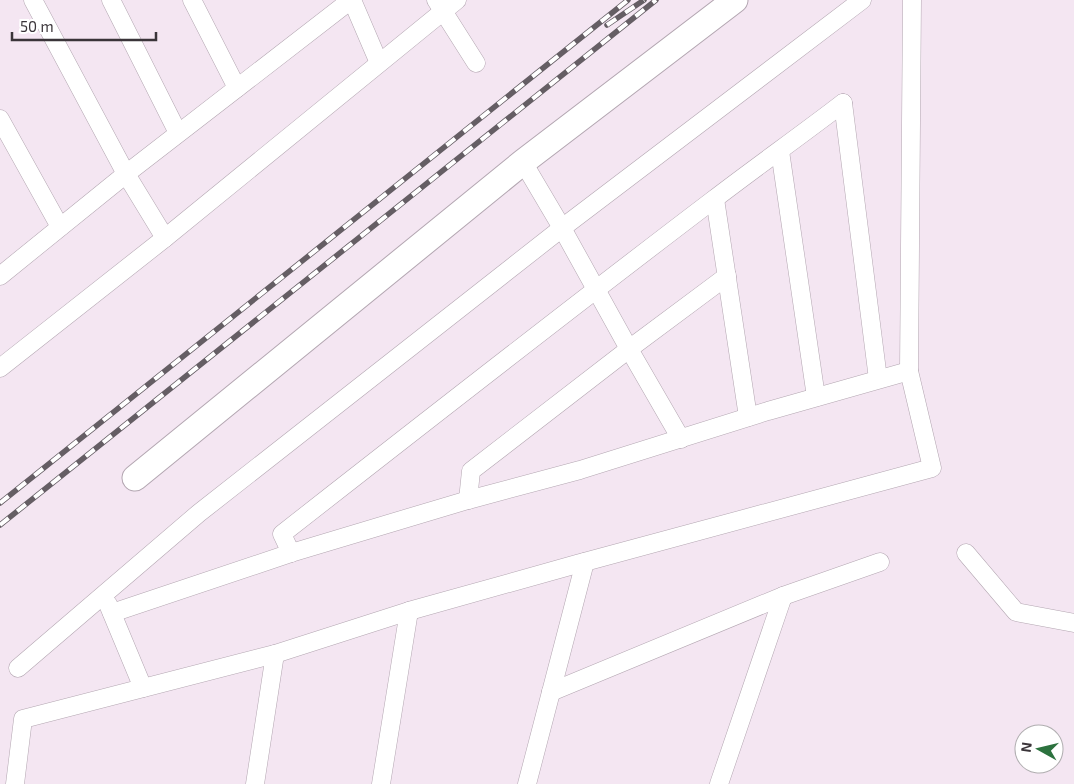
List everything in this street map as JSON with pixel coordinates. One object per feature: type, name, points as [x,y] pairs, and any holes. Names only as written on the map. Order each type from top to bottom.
[{"type":"street","points":[[33,0],[126,174],[165,238]]},
{"type":"street","points":[[110,0],[178,134]]},
{"type":"street","points":[[192,0],[237,88]]},
{"type":"street","points":[[0,276],[126,174],[351,0],[379,63]]},
{"type":"street","points":[[0,368],[165,238],[379,63],[439,6],[457,0]]},
{"type":"street","points":[[134,478],[523,162],[735,0]]},
{"type":"street","points":[[18,668],[200,513],[562,228],[862,0]]},
{"type":"street","points":[[15,784],[23,719],[275,654],[409,611],[932,468],[909,371],[912,0]]},
{"type":"street","points":[[439,6],[476,63]]},
{"type":"street","points":[[291,553],[282,534],[715,198],[843,103],[878,379]]},
{"type":"street","points":[[0,120],[60,227]]},
{"type":"street","points":[[780,151],[816,397]]},
{"type":"street","points":[[523,162],[681,438]]},
{"type":"street","points":[[715,198],[748,416]]},
{"type":"street","points":[[468,500],[472,471],[629,349],[727,276]]},
{"type":"street","points":[[112,613],[291,553],[468,500],[580,470],[748,416],[909,371]]},
{"type":"street","points":[[966,553],[1016,612],[1074,623]]},
{"type":"street","points":[[527,784],[585,562]]},
{"type":"street","points":[[552,692],[783,596],[880,562]]},
{"type":"street","points":[[104,594],[143,688]]},
{"type":"street","points":[[719,784],[783,596]]},
{"type":"street","points":[[381,784],[409,611]]},
{"type":"street","points":[[256,784],[275,654]]},
{"type":"railway","points":[[0,503],[628,0]]},
{"type":"railway","points":[[607,25],[644,0]]},
{"type":"railway","points":[[0,525],[656,0]]}]
